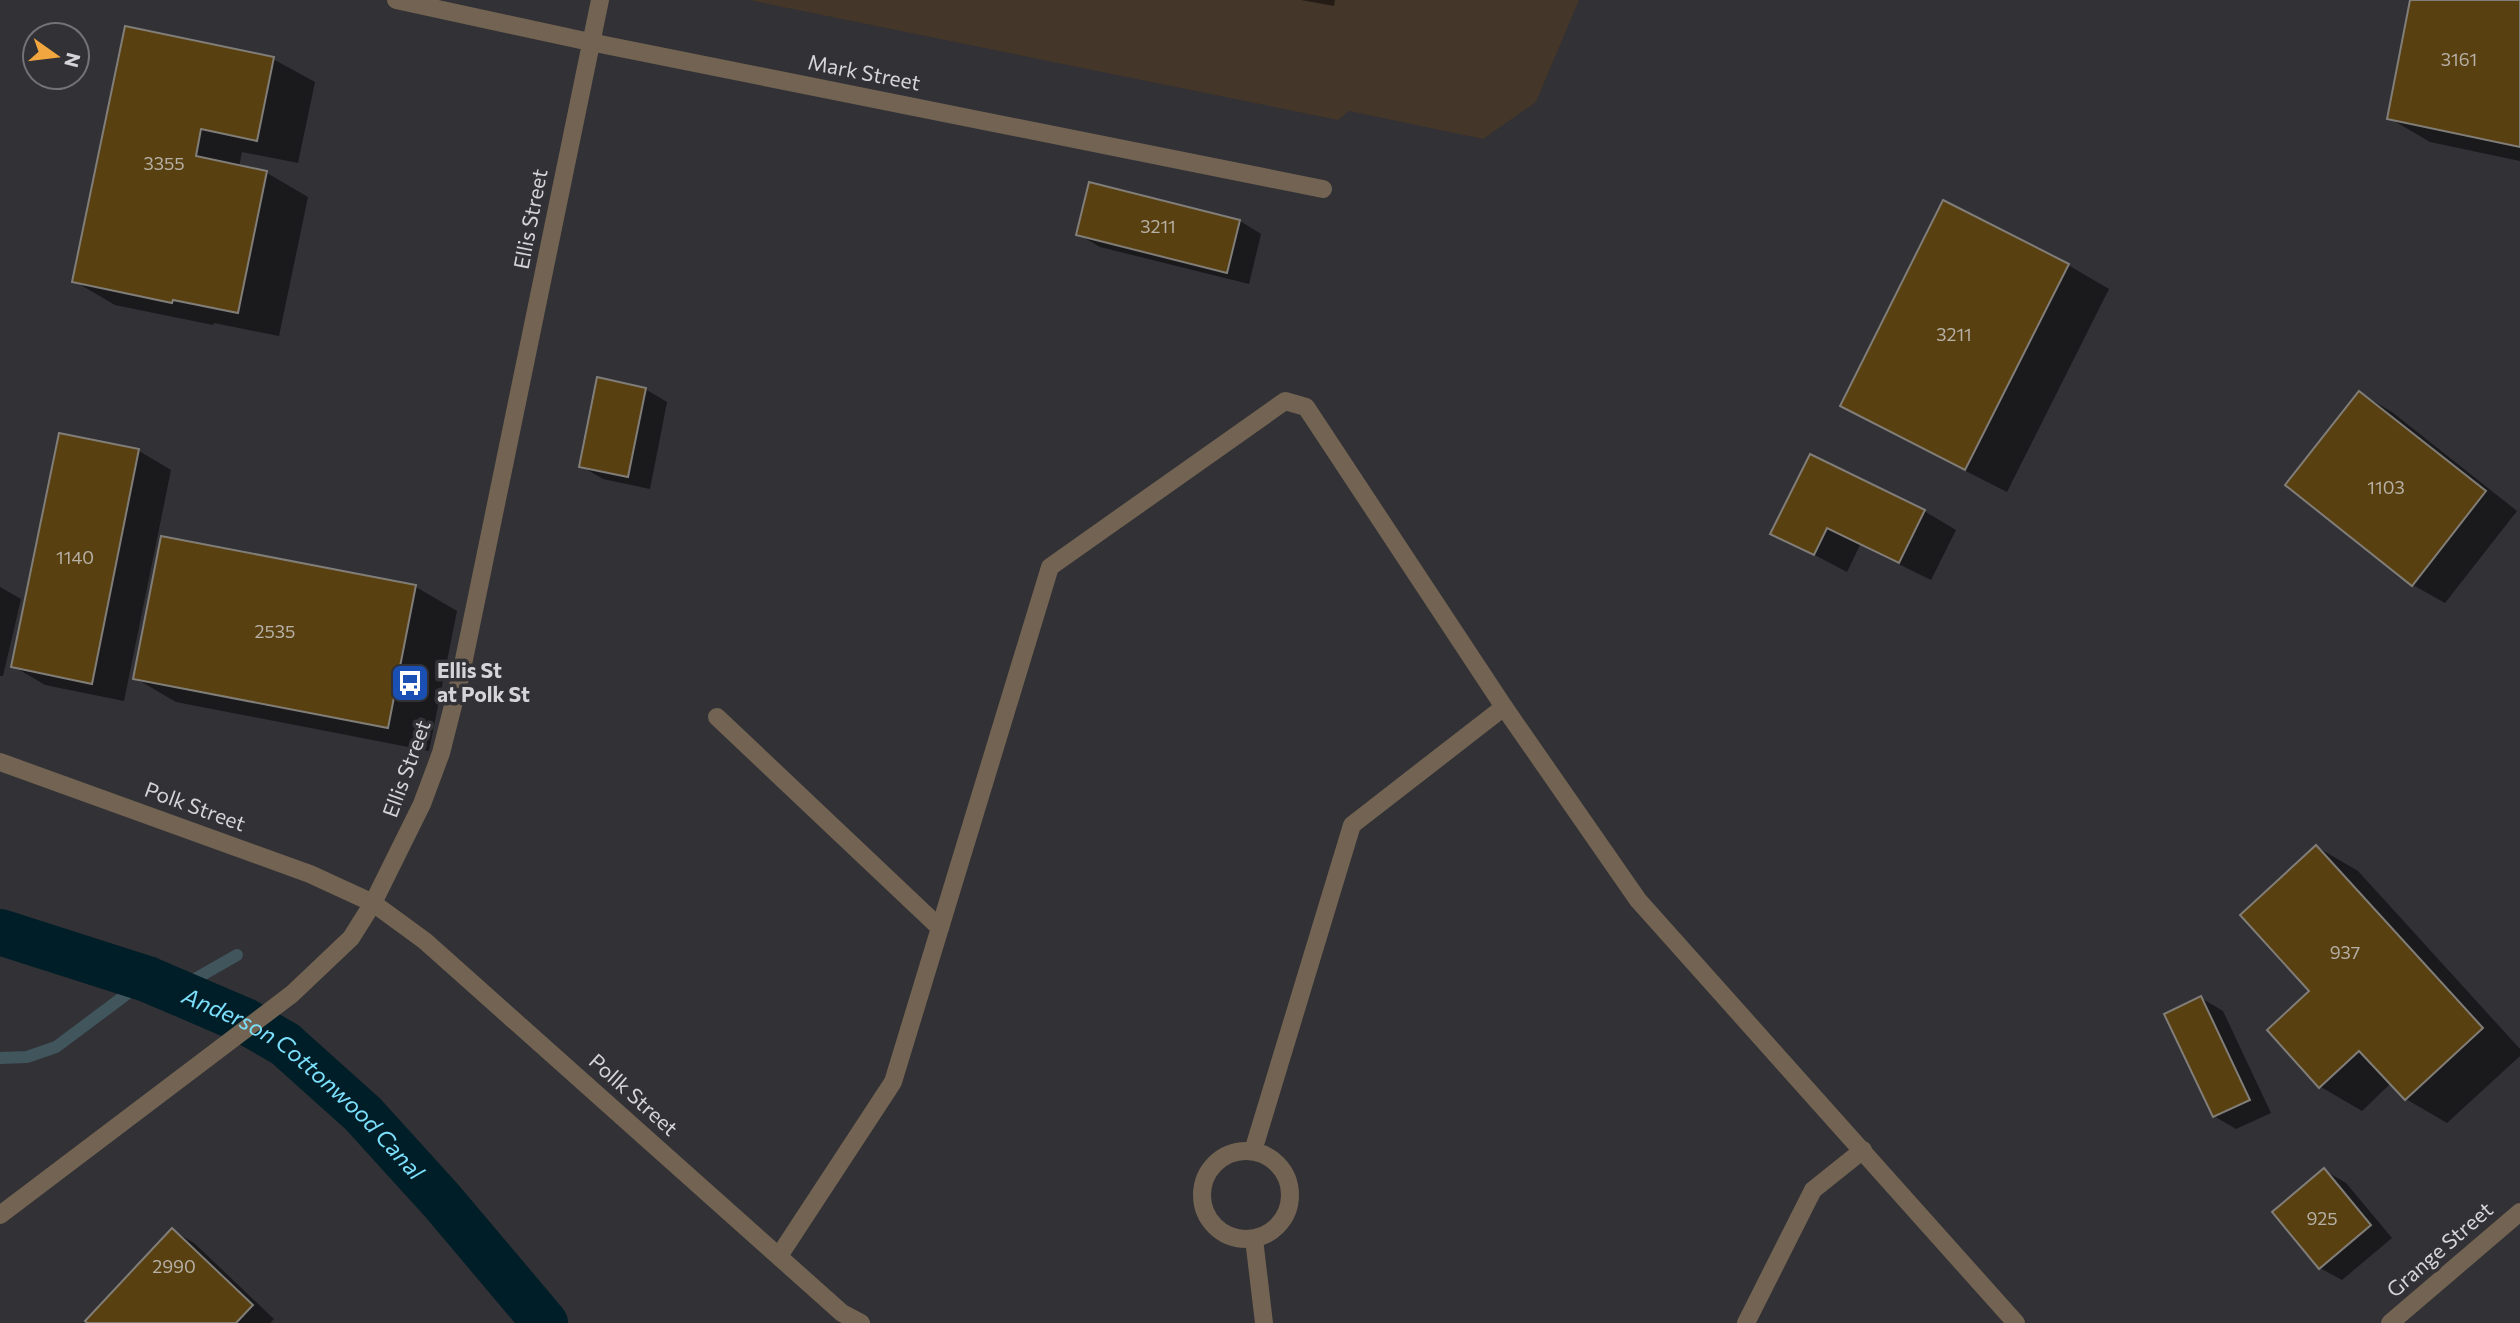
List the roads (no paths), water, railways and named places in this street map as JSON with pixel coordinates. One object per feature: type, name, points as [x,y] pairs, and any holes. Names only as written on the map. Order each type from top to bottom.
[{"type":"street","name":"Mark Street","points":[[396,0],[1324,189]]},
{"type":"street","name":"Ellis Street","points":[[0,1215],[292,994],[351,938],[373,903],[422,804],[444,740],[466,648],[600,0]]},
{"type":"street","points":[[779,1256],[893,1082],[1049,567],[1285,401],[1306,407],[1504,707],[1638,900],[2016,1323]]},
{"type":"street","points":[[1254,1151],[1352,825],[1504,707]]},
{"type":"street","points":[[717,717],[940,928]]},
{"type":"street","name":"Polk Street","points":[[0,762],[264,856],[373,903]]},
{"type":"street","name":"Pollk Street","points":[[373,903],[425,941],[842,1313],[861,1323]]},
{"type":"street","points":[[1746,1323],[1813,1190],[1863,1150]]},
{"type":"street","points":[[1239,1151],[1254,1151],[1280,1166],[1290,1195],[1287,1210],[1280,1223],[1268,1233],[1254,1239],[1240,1239],[1214,1227],[1206,1215],[1202,1195],[1206,1175],[1214,1163],[1239,1151]]},
{"type":"street","name":"Grange Street","points":[[2390,1323],[2520,1212]]},
{"type":"street","points":[[1254,1239],[1264,1323]]},
{"type":"waterway","name":"Anderson Cottonwood Canal","points":[[0,932],[147,979],[245,1021],[285,1044],[363,1114],[442,1201],[545,1323]]},
{"type":"waterway","points":[[174,991],[237,955]]},
{"type":"waterway","points":[[0,1058],[27,1057],[56,1047],[147,979]]},
{"type":"place","name":"Ellis St at Polk St","points":[[410,683]]}]
